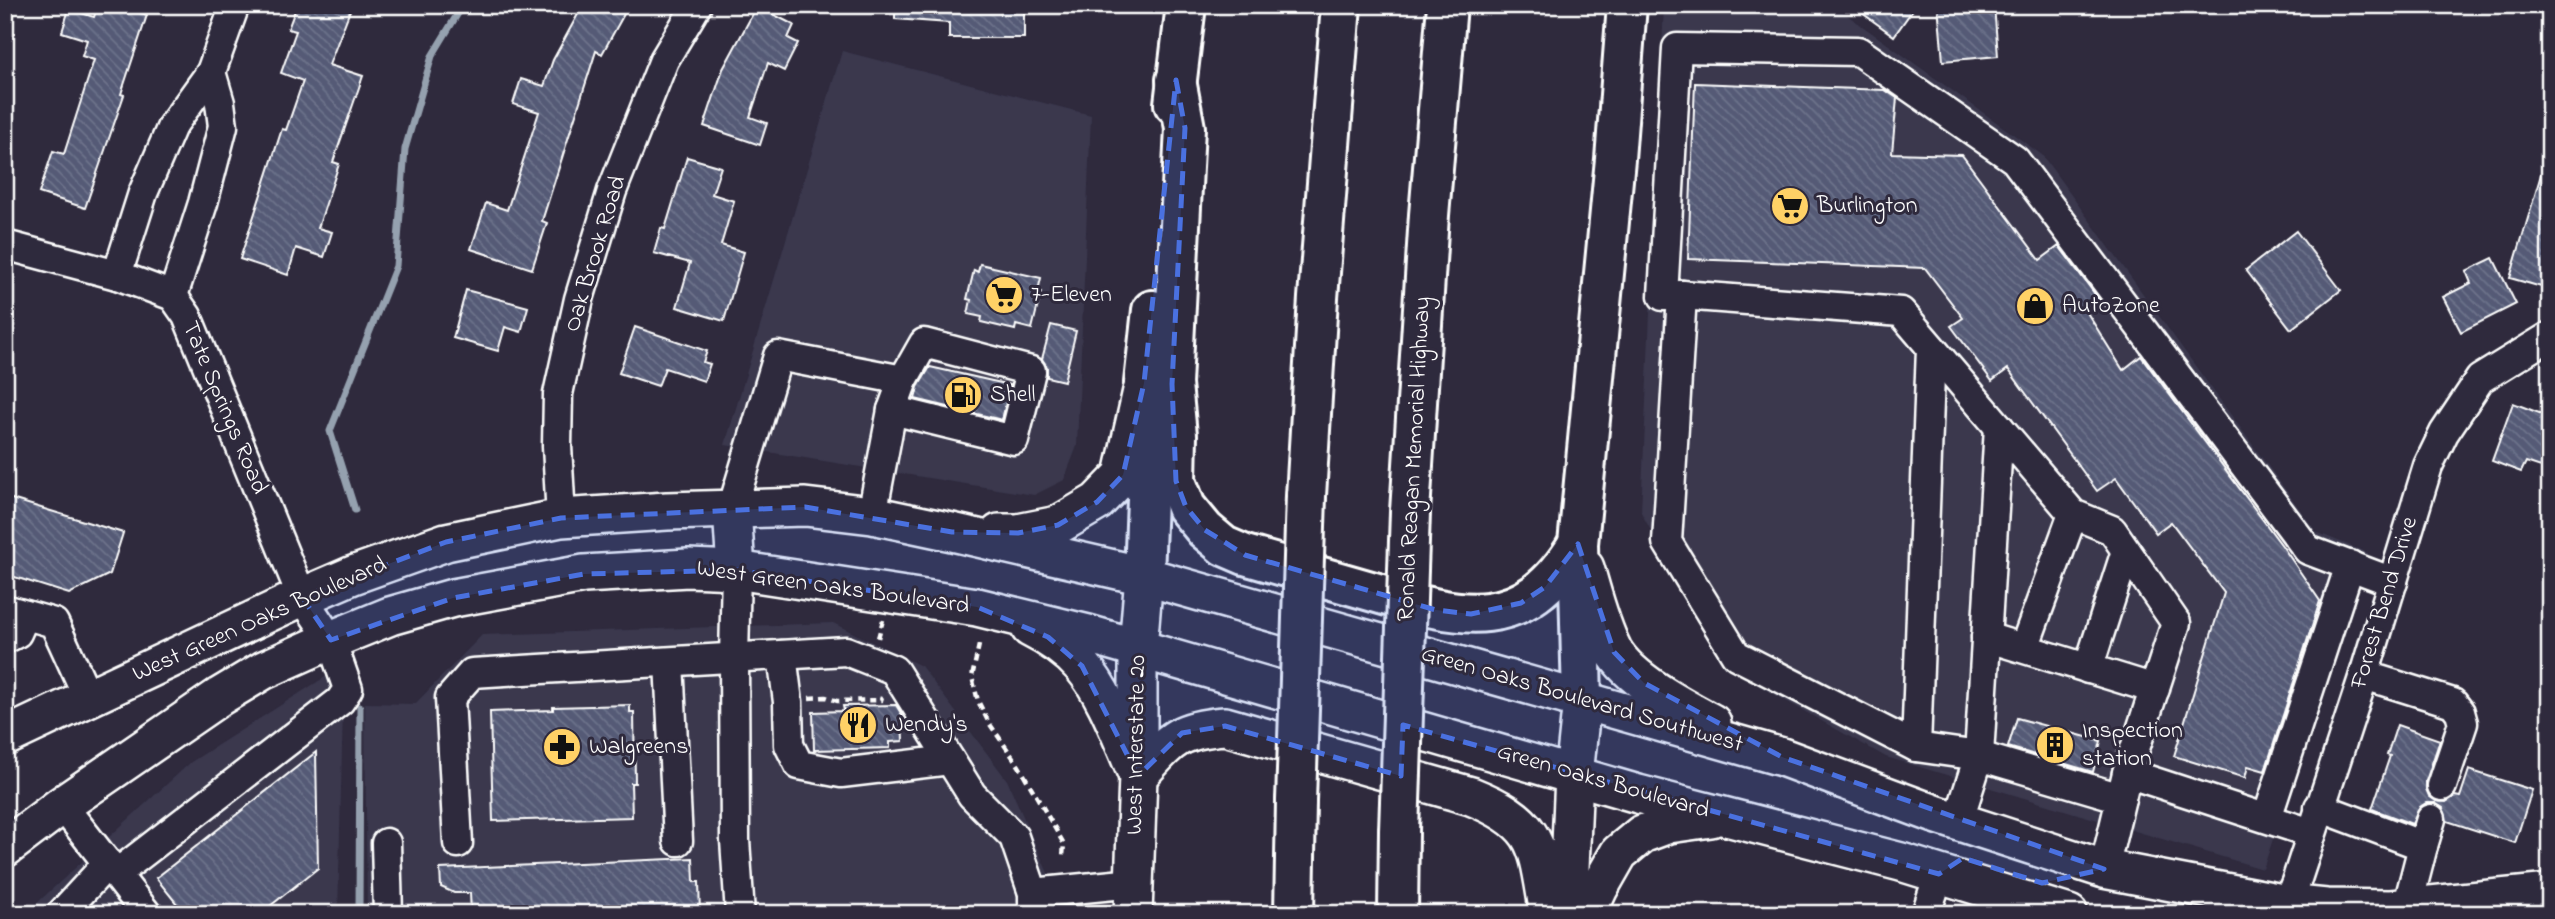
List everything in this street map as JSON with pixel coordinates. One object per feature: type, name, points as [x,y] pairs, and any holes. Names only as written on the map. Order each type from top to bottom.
[{"type":"highway","points":[[1144,576],[1150,422],[1144,383],[1186,5]]},
{"type":"highway","points":[[1294,914],[1306,496],[1318,298],[1342,5]]},
{"type":"highway","name":"Ronald Reagan Memorial Highway","points":[[1398,914],[1410,512],[1429,215],[1447,5]]},
{"type":"highway","points":[[1582,700],[1578,544],[1627,5]]},
{"type":"highway","points":[[1176,80],[1185,128],[1172,384],[1177,435],[1176,481],[1186,507],[1205,530],[1224,546],[1245,555],[1436,610],[1471,614],[1497,612],[1521,603],[1545,587],[1564,567],[1578,544]]},
{"type":"main road","points":[[952,531],[1031,531],[1058,525],[1097,502],[1124,475],[1144,383]]},
{"type":"main road","name":"West Green Oaks Boulevard","points":[[5,737],[353,575],[446,541],[561,518],[614,513],[805,507],[952,531],[1144,576]]},
{"type":"main road","points":[[733,509],[736,570]]},
{"type":"main road","points":[[1578,544],[1600,618],[1614,652],[1644,683],[1655,690],[1709,722],[1782,757]]},
{"type":"main road","name":"West Green Oaks Boulevard","points":[[5,848],[62,805],[219,697],[264,670],[390,616],[453,598],[584,574],[660,569],[736,570],[977,607],[1138,648]]},
{"type":"main road","name":"West Interstate 20","points":[[1134,898],[1138,648],[1144,576]]},
{"type":"main road","name":"Green Oaks Boulevard Southwest","points":[[1144,576],[1782,757],[1947,818],[2104,869],[2285,909],[2407,908],[2550,893]]},
{"type":"main road","points":[[977,607],[1018,622],[1048,637],[1082,666],[1108,708],[1138,776],[1168,743],[1182,733],[1199,728],[1225,726],[1471,796],[1494,805],[1517,819],[1528,831],[1535,845],[1549,914]]},
{"type":"main road","name":"Green Oaks Boulevard","points":[[1138,648],[1574,775],[1805,835],[2069,914]]},
{"type":"main road","points":[[1568,914],[1574,775],[1582,700]]},
{"type":"main road","points":[[1587,914],[1598,888],[1619,853],[1642,834],[1669,824],[1698,819],[1719,818],[1757,824]]},
{"type":"main road","points":[[1805,835],[1852,829],[1924,850],[1942,843],[1947,818]]},
{"type":"main road","points":[[1939,874],[1952,861],[1963,858],[2042,883],[2104,869]]},
{"type":"street","points":[[117,275],[143,193],[172,126],[211,72],[235,5]]},
{"type":"street","name":"Oak Brook Road","points":[[561,518],[557,446],[558,394],[579,299],[612,191],[664,60],[697,5]]},
{"type":"street","points":[[2104,869],[2124,785],[2176,623],[2112,530],[2073,514],[1901,312],[1663,296],[1677,48],[1858,51],[2015,160],[2308,550],[2393,582]]},
{"type":"street","points":[[173,296],[203,203],[223,126],[211,72]]},
{"type":"street","name":"Tate Springs Road","points":[[5,245],[117,275],[173,296],[187,316],[302,597],[331,640],[348,688],[340,701],[112,868]]},
{"type":"street","points":[[1682,296],[1667,542],[1736,655],[1916,747],[1979,756],[2124,785],[2267,818],[2315,820],[2423,846]]},
{"type":"street","name":"Forest Bend Drive","points":[[2285,909],[2297,882],[2364,676],[2428,466],[2444,433],[2480,379],[2550,336]]},
{"type":"street","points":[[872,516],[892,410],[903,380],[924,343],[1031,372],[1014,440],[892,410]]},
{"type":"street","points":[[1916,747],[1931,348]]},
{"type":"street","points":[[733,509],[778,356],[903,380]]},
{"type":"street","points":[[1947,818],[1979,756],[1999,427]]},
{"type":"street","points":[[2024,648],[2073,514]]},
{"type":"street","points":[[2088,669],[2126,551]]},
{"type":"street","points":[[2267,818],[2350,565]]},
{"type":"street","points":[[736,570],[734,840],[740,914]]},
{"type":"street","points":[[5,639],[17,633],[15,612],[54,623],[88,697]]},
{"type":"street","points":[[1986,637],[2155,689]]},
{"type":"street","points":[[458,843],[450,698],[472,673],[846,651],[894,670],[972,795],[1014,838],[1033,903],[1134,898]]},
{"type":"street","points":[[782,655],[788,702],[789,745],[799,765],[841,773],[950,760]]},
{"type":"street","points":[[669,662],[678,841]]},
{"type":"street","points":[[2364,676],[2453,703],[2460,712],[2463,723],[2442,786]]},
{"type":"street","points":[[62,805],[147,914]]},
{"type":"street","points":[[2407,908],[2431,819]]},
{"type":"street","points":[[386,844],[388,914]]},
{"type":"street","points":[[61,914],[112,868]]},
{"type":"street","points":[[1926,914],[1939,874]]},
{"type":"path","points":[[979,645],[972,677],[978,701],[1064,844],[1063,856]]},
{"type":"path","points":[[807,698],[826,697],[837,701],[864,703],[881,700],[885,690]]},
{"type":"highlighted area","points":[[1176,80],[1185,128],[1172,384],[1176,481],[1186,507],[1205,530],[1245,555],[1436,610],[1471,614],[1521,603],[1545,587],[1578,544],[1614,652],[1644,683],[1782,757],[2104,869],[2042,883],[1963,858],[1939,874],[1403,725],[1401,776],[1225,726],[1182,733],[1138,776],[1082,666],[1048,637],[977,607],[736,570],[584,574],[453,598],[331,640],[302,597],[446,542],[561,518],[805,507],[952,532],[1018,533],[1058,525],[1097,502],[1123,475],[1144,383]]},
{"type":"shaded area","points":[[1664,5],[1833,5],[2042,155],[2316,532],[2368,553],[2263,869],[1886,757],[1722,665],[1641,512]]},
{"type":"shaded area","points":[[842,51],[1091,115],[1077,446],[1064,480],[1034,495],[725,445]]},
{"type":"shaded area","points":[[833,623],[921,666],[1007,780],[1066,914],[367,914],[365,703],[415,704],[482,635]]},
{"type":"shaded area","points":[[344,665],[338,914],[25,914],[191,762]]},
{"type":"building","points":[[98,5],[118,5],[147,15],[121,94],[124,95],[85,208],[39,193],[53,151],[64,154],[94,60],[82,56],[87,40],[62,32],[69,9],[94,17]]},
{"type":"building","points":[[297,5],[352,5],[329,65],[363,76],[333,162],[339,164],[318,228],[332,232],[324,257],[296,248],[288,275],[240,259],[282,129],[286,130],[303,81],[281,73],[296,31],[288,29]]},
{"type":"building","points":[[583,5],[629,5],[602,54],[596,51],[542,221],[547,223],[532,269],[471,249],[486,203],[507,210],[539,112],[513,104],[521,79],[544,86],[553,60]]},
{"type":"building","points":[[895,5],[1024,5],[1024,38],[949,38],[949,23],[895,19]]},
{"type":"building","points":[[1851,5],[1916,5],[1894,36]]},
{"type":"building","points":[[1938,5],[1994,5],[1998,56],[1943,61]]},
{"type":"building","points":[[757,6],[794,25],[788,38],[798,43],[784,71],[768,63],[750,117],[767,123],[760,145],[704,126],[723,69]]},
{"type":"building","points":[[1695,83],[1885,90],[1897,98],[1892,153],[1962,155],[2040,260],[2059,246],[2100,301],[2086,311],[2123,370],[2141,356],[2320,601],[2265,771],[2248,766],[2245,778],[2174,756],[2224,593],[2171,522],[2156,533],[2116,478],[2097,491],[2008,369],[1992,381],[1951,326],[1963,318],[1925,268],[1688,259]]},
{"type":"building","points":[[687,157],[721,167],[712,194],[734,201],[721,245],[744,252],[724,321],[677,307],[690,263],[654,253],[661,228],[665,229]]},
{"type":"building","points":[[2546,158],[2550,159],[2550,273],[2545,288],[2510,278]]},
{"type":"building","points":[[2296,231],[2341,290],[2291,329],[2246,270]]},
{"type":"building","points":[[2493,258],[2516,304],[2461,332],[2443,297],[2471,283],[2466,271]]},
{"type":"building","name":"7-Eleven","points":[[980,264],[1041,278],[1038,291],[1041,292],[1032,329],[1016,325],[1015,330],[981,322],[982,317],[968,314],[971,300],[967,299],[974,270],[978,272]]},
{"type":"building","points":[[466,290],[528,307],[521,332],[505,327],[498,351],[453,338]]},
{"type":"building","points":[[1051,325],[1076,331],[1064,381],[1047,377],[1047,367],[1042,359]]},
{"type":"building","points":[[635,327],[707,351],[703,362],[710,364],[704,381],[665,368],[658,386],[619,373]]},
{"type":"building","name":"Shell","points":[[930,367],[1010,385],[1002,420],[915,399],[918,387]]},
{"type":"building","points":[[2513,403],[2550,417],[2550,470],[2526,462],[2521,472],[2492,461]]},
{"type":"building","points":[[5,497],[123,533],[110,574],[69,594],[5,574]]},
{"type":"building","name":"Walgreens","points":[[630,705],[630,712],[634,712],[635,783],[631,783],[632,817],[493,821],[490,712]]},
{"type":"building","name":"Wendy's","points":[[896,705],[902,715],[903,741],[890,742],[890,748],[814,750],[813,712],[844,711],[843,706]]},
{"type":"building","name":"Inspection station","points":[[2017,718],[2101,741],[2093,772],[2008,747]]},
{"type":"building","points":[[2397,725],[2440,740],[2426,781],[2429,796],[2436,801],[2446,802],[2455,796],[2460,797],[2469,770],[2532,790],[2515,843],[2447,821],[2443,808],[2435,803],[2426,803],[2420,807],[2412,824],[2372,809],[2390,756],[2387,755]]},
{"type":"building","points":[[316,752],[318,868],[260,914],[185,914],[156,878]]},
{"type":"building","points":[[693,858],[694,882],[699,882],[700,914],[471,914],[470,893],[454,893],[441,887],[440,869]]},
{"type":"waterway","points":[[355,510],[330,431],[396,266],[405,149],[432,56],[463,5]]},
{"type":"waterway","points":[[359,914],[360,707]]},
{"type":"place","name":"Burlington","points":[[1790,206]]},
{"type":"place","name":"7-Eleven","points":[[1004,295]]},
{"type":"place","name":"AutoZone","points":[[2035,306]]},
{"type":"place","name":"Shell","points":[[963,395]]},
{"type":"place","name":"Wendy's","points":[[858,725]]},
{"type":"place","name":"Inspection station","points":[[2055,745]]},
{"type":"place","name":"Walgreens","points":[[562,747]]}]
